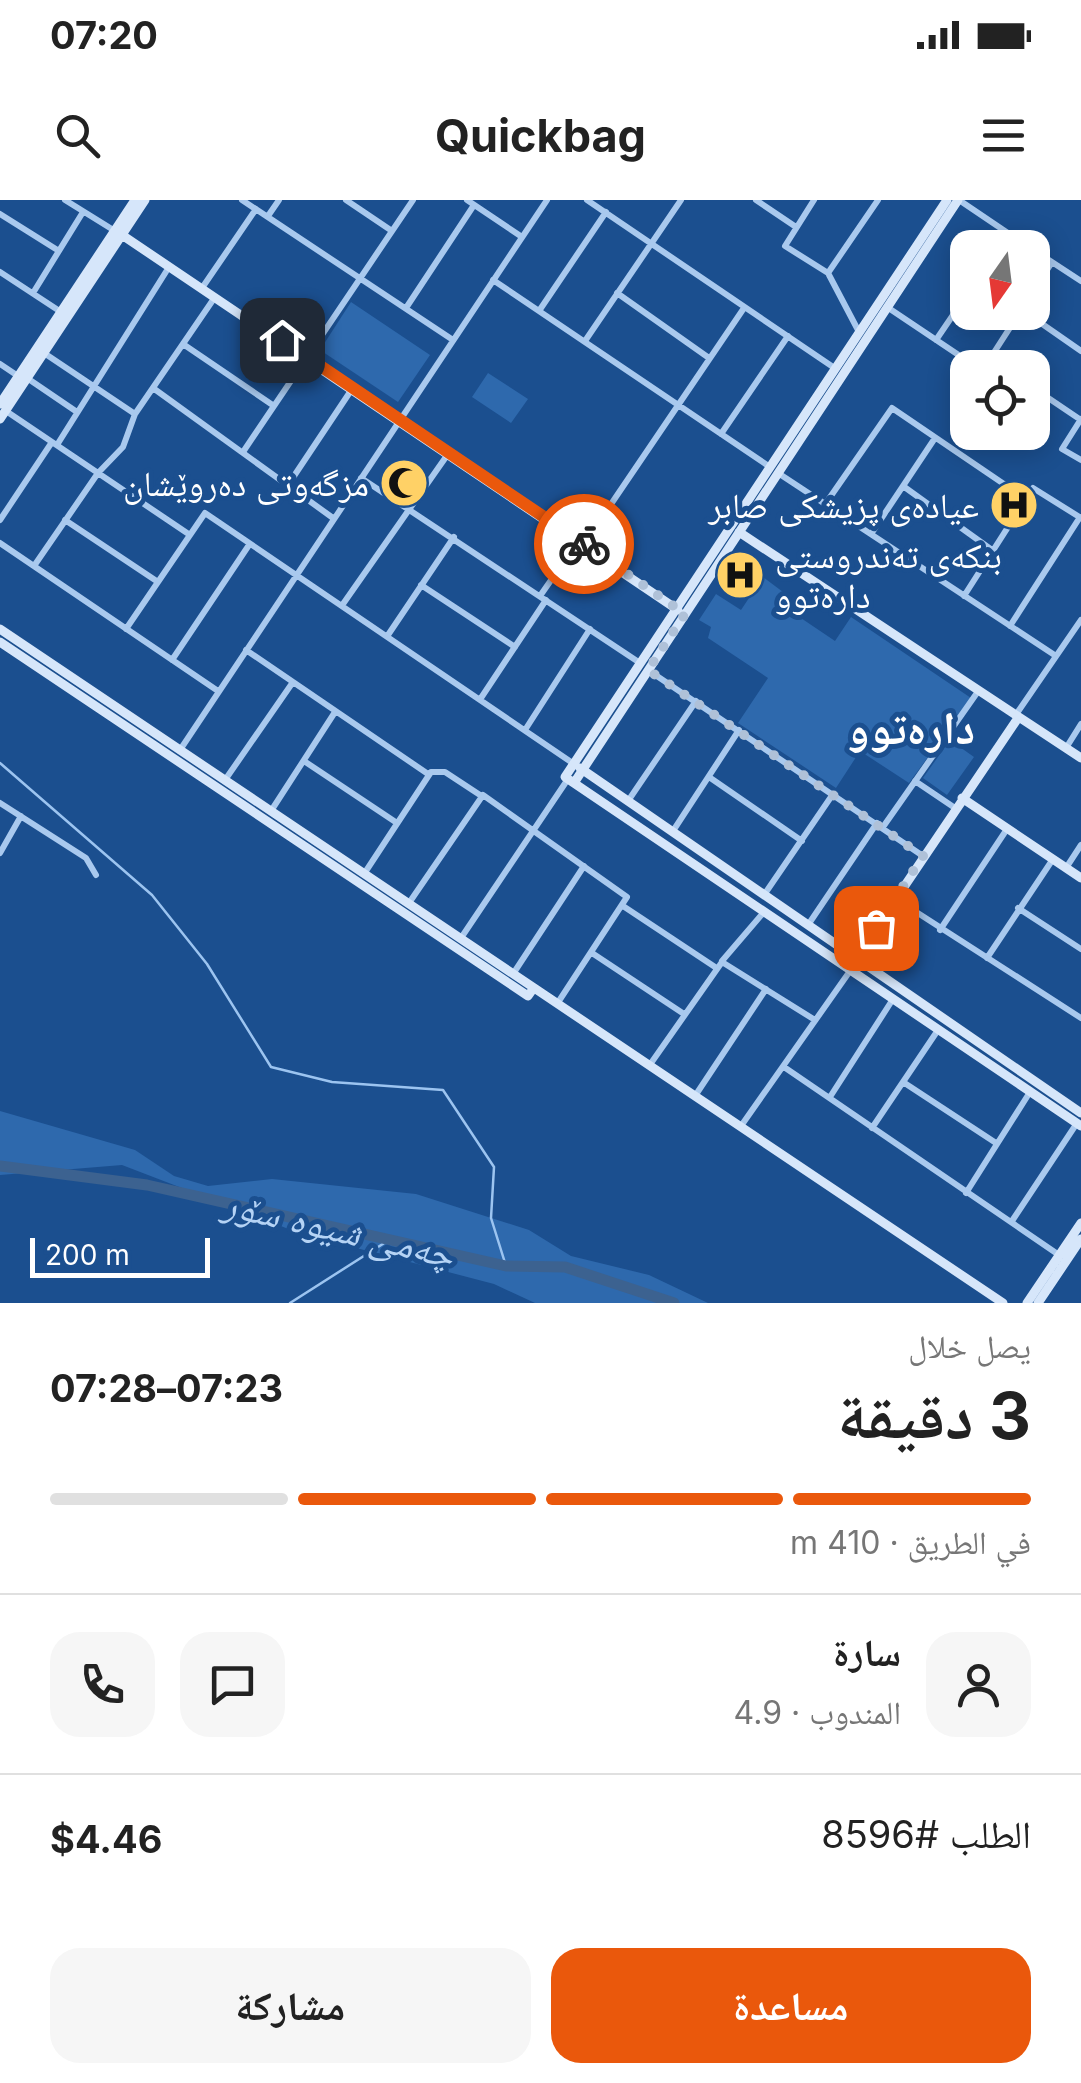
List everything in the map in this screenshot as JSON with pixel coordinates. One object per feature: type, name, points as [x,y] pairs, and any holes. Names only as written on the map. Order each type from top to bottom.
[{"type":"street","points":[[66,200],[400,419],[681,611]]},
{"type":"street","points":[[26,372],[44,353],[119,233],[135,200]]},
{"type":"street","points":[[145,200],[61,312],[2,411],[190,534]]},
{"type":"street","points":[[242,200],[452,340]]},
{"type":"street","points":[[268,216],[279,200]]},
{"type":"street","points":[[346,200],[392,231]]},
{"type":"street","points":[[242,452],[413,200]]},
{"type":"street","points":[[180,750],[546,200]]},
{"type":"street","points":[[586,200],[836,368]]},
{"type":"street","points":[[585,341],[681,200]]},
{"type":"street","points":[[756,200],[796,228]]},
{"type":"street","points":[[814,200],[785,246],[828,273],[859,333]]},
{"type":"street","points":[[828,273],[878,200]]},
{"type":"street","points":[[460,940],[736,530],[836,368],[947,200]]},
{"type":"street","points":[[774,470],[958,200],[1003,230]]},
{"type":"street","points":[[405,308],[470,202],[522,238]]},
{"type":"street","points":[[202,288],[256,208]]},
{"type":"street","points":[[33,293],[84,212]]},
{"type":"street","points":[[539,311],[606,212]]},
{"type":"street","points":[[0,214],[59,251]]},
{"type":"street","points":[[1050,265],[1052,262],[1081,282]]},
{"type":"street","points":[[0,520],[77,412],[170,267]]},
{"type":"street","points":[[0,272],[61,312]]},
{"type":"street","points":[[493,280],[1056,656]]},
{"type":"street","points":[[617,294],[709,358]]},
{"type":"street","points":[[34,566],[98,473],[123,447],[134,414],[216,297]]},
{"type":"street","points":[[888,307],[952,350]]},
{"type":"street","points":[[481,698],[543,598],[744,308]]},
{"type":"street","points":[[936,340],[950,319]]},
{"type":"street","points":[[1050,330],[1081,351]]},
{"type":"street","points":[[721,434],[788,336]]},
{"type":"street","points":[[183,344],[274,406]]},
{"type":"street","points":[[44,353],[134,414]]},
{"type":"street","points":[[0,364],[26,372],[77,412]]},
{"type":"street","points":[[154,388],[334,518]]},
{"type":"street","points":[[288,485],[353,388]]},
{"type":"street","points":[[1050,399],[1081,420],[1062,449],[1081,460]]},
{"type":"street","points":[[826,503],[892,408],[1026,499]]},
{"type":"street","points":[[871,534],[935,438]]},
{"type":"street","points":[[343,604],[448,453]]},
{"type":"street","points":[[361,478],[923,856]]},
{"type":"street","points":[[903,486],[992,550]]},
{"type":"street","points":[[964,596],[1033,488],[1040,490],[1080,517],[1010,626]]},
{"type":"street","points":[[126,629],[204,513],[481,698],[856,958],[1080,1120]]},
{"type":"street","points":[[65,520],[158,582]]},
{"type":"street","points":[[736,530],[1081,758]]},
{"type":"street","points":[[388,635],[454,537]]},
{"type":"street","points":[[0,543],[219,691]]},
{"type":"street","points":[[172,660],[250,545]]},
{"type":"street","points":[[421,586],[515,647]]},
{"type":"street","points":[[856,958],[1081,620]]},
{"type":"street","points":[[0,629],[225,780],[242,798],[271,811],[513,975],[530,992]]},
{"type":"street","points":[[525,730],[590,629]]},
{"type":"street","points":[[0,642],[242,798],[530,992],[557,1004],[1002,1303]]},
{"type":"street","points":[[246,650],[428,774]]},
{"type":"street","points":[[225,780],[293,682]]},
{"type":"street","points":[[808,925],[979,690]]},
{"type":"street","points":[[628,802],[696,700]]},
{"type":"street","points":[[271,811],[336,712]]},
{"type":"street","points":[[1066,748],[1081,724]]},
{"type":"street","points":[[673,832],[739,730]]},
{"type":"street","points":[[304,760],[397,822]]},
{"type":"street","points":[[364,874],[428,774],[441,770],[481,795],[625,894],[623,906],[557,1004]]},
{"type":"street","points":[[709,778],[802,841]]},
{"type":"street","points":[[569,780],[1030,1092],[1080,1120]]},
{"type":"street","points":[[915,781],[955,808]]},
{"type":"street","points":[[649,1066],[760,909],[764,895],[834,794]]},
{"type":"street","points":[[408,904],[481,795]]},
{"type":"street","points":[[962,798],[1081,878]]},
{"type":"street","points":[[0,803],[86,858],[96,875]]},
{"type":"street","points":[[0,852],[21,816]]},
{"type":"street","points":[[940,930],[1007,829]]},
{"type":"street","points":[[1066,868],[1081,846]]},
{"type":"street","points":[[987,958],[1053,859]]},
{"type":"street","points":[[513,975],[584,866]]},
{"type":"street","points":[[895,898],[1081,1018]]},
{"type":"street","points":[[623,906],[816,1020]]},
{"type":"street","points":[[1018,908],[1081,949]]},
{"type":"street","points":[[592,953],[684,1014]]},
{"type":"street","points":[[741,1126],[851,970]]},
{"type":"street","points":[[695,1096],[766,988]]},
{"type":"street","points":[[830,1097],[893,999]]},
{"type":"street","points":[[872,1128],[938,1030]]},
{"type":"street","points":[[784,1067],[1059,1254]]},
{"type":"street","points":[[903,1082],[996,1143]]},
{"type":"street","points":[[966,1193],[1030,1092]]},
{"type":"street","points":[[1012,1222],[1080,1120]]},
{"type":"street","points":[[1026,1303],[1081,1222]]},
{"type":"street","points":[[1038,1303],[1081,1239]]},
{"type":"shaded area","points":[[351,302],[430,355],[398,402],[320,350]]},
{"type":"shaded area","points":[[488,373],[528,399],[511,423],[472,397]]},
{"type":"shaded area","points":[[763,577],[795,601],[789,610],[835,641],[851,617],[971,698],[909,783],[860,751],[836,788],[738,723],[768,678],[708,638],[711,627],[699,620],[716,594],[741,610]]},
{"type":"shaded area","points":[[950,740],[974,757],[947,795],[923,778]]},
{"type":"shaded area","points":[[0,1111],[135,1150],[174,1176],[208,1186],[272,1179],[416,1194],[529,1230],[571,1256],[649,1275],[708,1303],[535,1303],[494,1284],[299,1233],[122,1165],[0,1175]]},
{"type":"waterway","points":[[0,763],[152,895],[207,964],[271,1067],[332,1082],[443,1090],[494,1167],[491,1218],[506,1266]]},
{"type":"waterway","name":"چەمی شیوە سۆر","points":[[0,1166],[147,1185],[506,1266],[565,1267],[674,1303]]},
{"type":"waterway","points":[[290,1303],[389,1240]]},
{"type":"way so far","points":[[584,544],[685,614],[648,670],[923,856],[876,928]]},
{"type":"place","name":"مزگەوتی دەروێشان","points":[[404,483]]},
{"type":"place","name":"عیادەی پزیشکی صابر","points":[[1014,505]]},
{"type":"place","name":"بنکەی تەندروستی دارەتوو","points":[[740,575]]},
{"type":"district","name":"دارەتوو","points":[[911,727]]},
{"type":"route","points":[[282,340],[584,544]]}]
